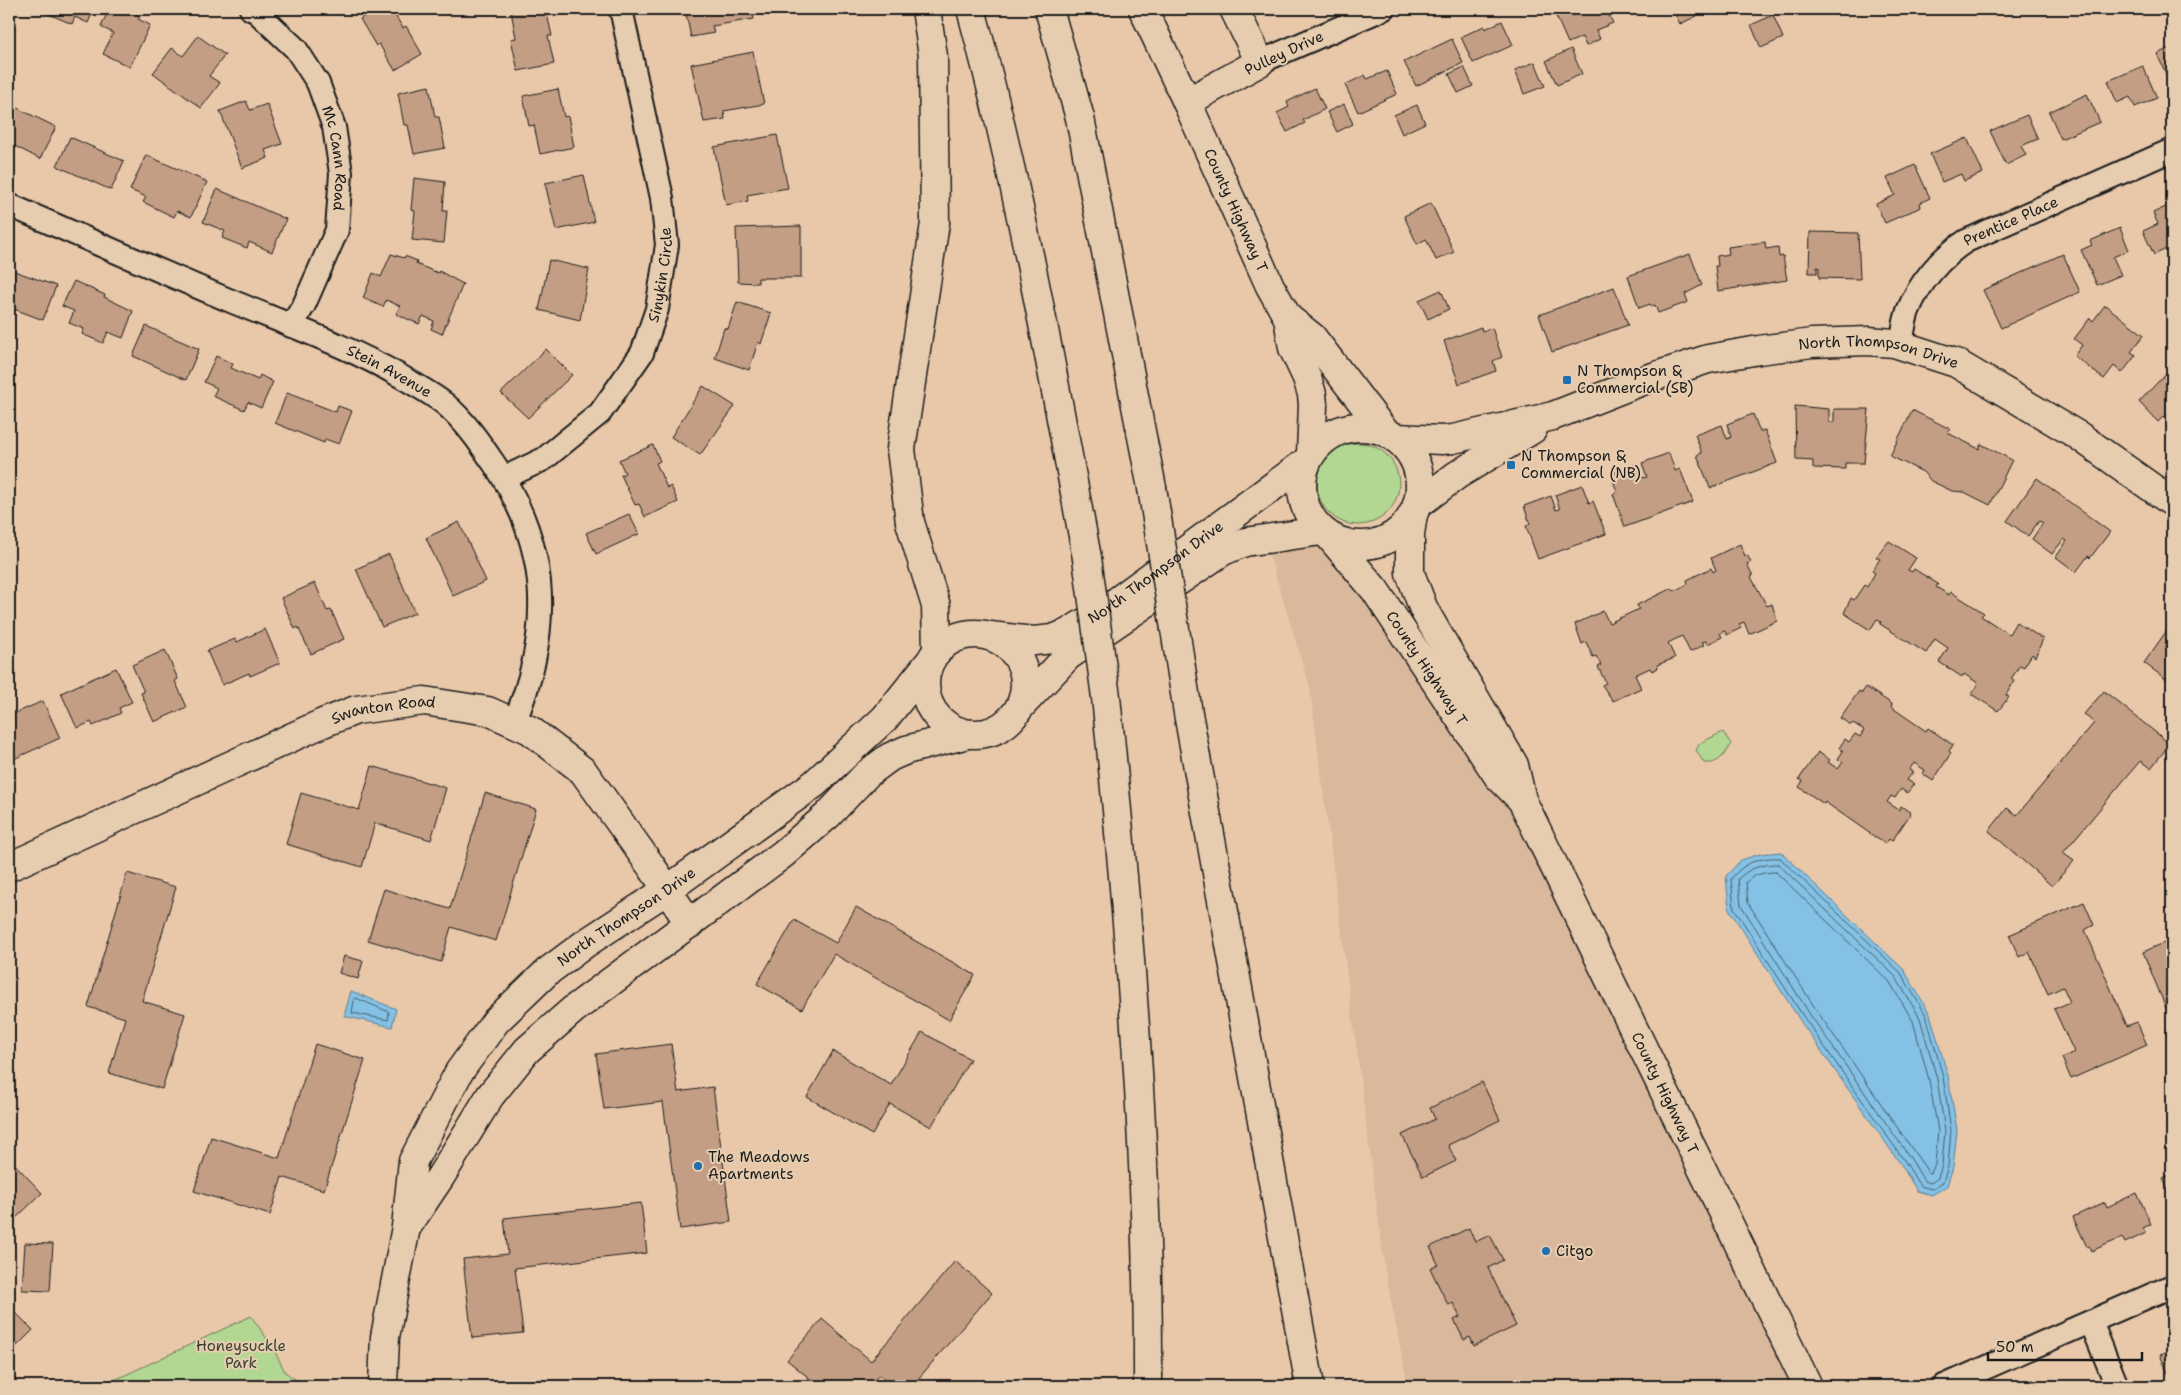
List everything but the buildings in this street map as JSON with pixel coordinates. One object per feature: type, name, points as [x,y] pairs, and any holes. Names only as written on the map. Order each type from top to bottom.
[{"type":"main road","points":[[926,9],[933,56],[935,223],[901,449],[910,522],[936,606],[933,658],[925,679],[926,695],[931,709],[941,721],[954,730],[968,734],[984,734],[998,729],[1011,720],[1020,707],[1024,690],[1024,673],[1017,657],[1005,644],[990,636],[975,634],[961,636],[948,642],[933,658]]},
{"type":"main road","points":[[971,9],[984,58],[1046,337],[1087,558],[1106,697],[1129,934],[1141,1110],[1148,1386]]},
{"type":"main road","points":[[1049,9],[1080,118],[1152,488],[1188,713],[1310,1386]]},
{"type":"main road","name":"County Highway T","points":[[1143,9],[1270,286],[1288,318],[1293,348],[1312,394],[1313,405],[1309,458]]},
{"type":"main road","points":[[1234,9],[1260,62]]},
{"type":"main road","name":"Pulley Drive","points":[[1187,102],[1260,62]]},
{"type":"main road","name":"County Highway T","points":[[1288,318],[1312,337],[1390,435]]},
{"type":"main road","name":"North Thompson Drive","points":[[1390,435],[1442,440],[1453,439],[1553,416],[1708,359],[1812,343],[1868,340],[1901,345],[1956,363],[2080,436],[2172,502]]},
{"type":"main road","name":"North Thompson Drive","points":[[1415,510],[1457,475],[1553,416]]},
{"type":"main road","points":[[1372,428],[1390,435],[1410,453],[1418,472],[1420,483],[1415,510],[1400,531],[1382,542],[1362,546],[1341,542],[1326,534],[1310,518],[1303,500],[1302,481],[1309,458],[1331,435],[1344,429],[1372,428]]},
{"type":"main road","name":"North Thompson Drive","points":[[990,636],[1034,641],[1053,639],[1068,633],[1105,610],[1309,458]]},
{"type":"main road","name":"County Highway T","points":[[1415,510],[1410,534],[1410,574],[1424,610],[1514,766],[1522,800],[1808,1386]]},
{"type":"main road","name":"North Thompson Drive","points":[[1020,707],[1068,656],[1223,551],[1245,542],[1326,534]]},
{"type":"main road","name":"County Highway T","points":[[1326,534],[1375,590],[1498,776],[1522,800]]},
{"type":"main road","name":"North Thompson Drive","points":[[383,1386],[385,1337],[406,1227],[413,1161],[459,1072],[496,1021],[547,972],[586,943],[667,890],[763,822],[821,777],[885,718],[933,658]]},
{"type":"main road","name":"Swanton Road","points":[[9,867],[323,723],[356,710],[424,701],[488,711],[514,722],[530,730],[584,771],[690,924]]},
{"type":"main road","name":"North Thompson Drive","points":[[406,1227],[441,1176],[490,1096],[528,1050],[574,1009],[784,854],[828,814],[867,774],[890,756],[968,734]]},
{"type":"main road","points":[[1301,1343],[1303,1386]]},
{"type":"street","name":"Mc Cann Road","points":[[251,9],[257,12],[296,49],[318,83],[334,127],[341,173],[337,230],[304,306],[291,326]]},
{"type":"street","name":"Sinykin Circle","points":[[504,478],[544,459],[600,413],[642,353],[658,309],[667,245],[662,198],[621,9]]},
{"type":"street","name":"Pulley Drive","points":[[1260,62],[1383,9]]},
{"type":"street","name":"Prentice Place","points":[[1901,345],[1907,313],[1914,297],[1950,251],[1966,241],[2172,150]]},
{"type":"street","name":"Stein Avenue","points":[[9,205],[368,358],[445,404],[478,440],[504,478],[525,519],[538,566],[539,626],[536,654],[526,693],[514,722]]},
{"type":"street","points":[[1944,1386],[2172,1286]]},
{"type":"street","points":[[2091,1322],[2117,1386]]},
{"type":"shaded area","points":[[1321,531],[1498,776],[1808,1386],[1408,1386],[1385,1270],[1310,688],[1264,538]]},
{"type":"green space","points":[[1358,443],[1374,446],[1387,455],[1396,468],[1399,484],[1396,500],[1387,513],[1374,522],[1358,525],[1342,522],[1329,513],[1320,500],[1317,484],[1320,468],[1329,455],[1342,446]]},
{"type":"green space","points":[[1723,732],[1731,744],[1729,748],[1717,761],[1704,763],[1696,750],[1700,743]]},
{"type":"green space","name":"Honeysuckle Park","points":[[251,1316],[272,1346],[285,1372],[305,1386],[102,1386]]},
{"type":"water","points":[[1781,852],[1904,970],[1930,1014],[1948,1076],[1957,1130],[1953,1167],[1947,1186],[1932,1195],[1917,1191],[1902,1166],[1801,1022],[1729,909],[1726,876],[1741,860],[1760,854]]},
{"type":"water","points":[[351,991],[396,1009],[392,1027],[344,1016]]},
{"type":"place","name":"N Thompson & Commercial (SB)","points":[[1567,380]]},
{"type":"place","name":"N Thompson & Commercial (NB)","points":[[1511,465]]},
{"type":"place","name":"The Meadows Apartments","points":[[698,1166]]},
{"type":"place","name":"Citgo","points":[[1546,1251]]}]
